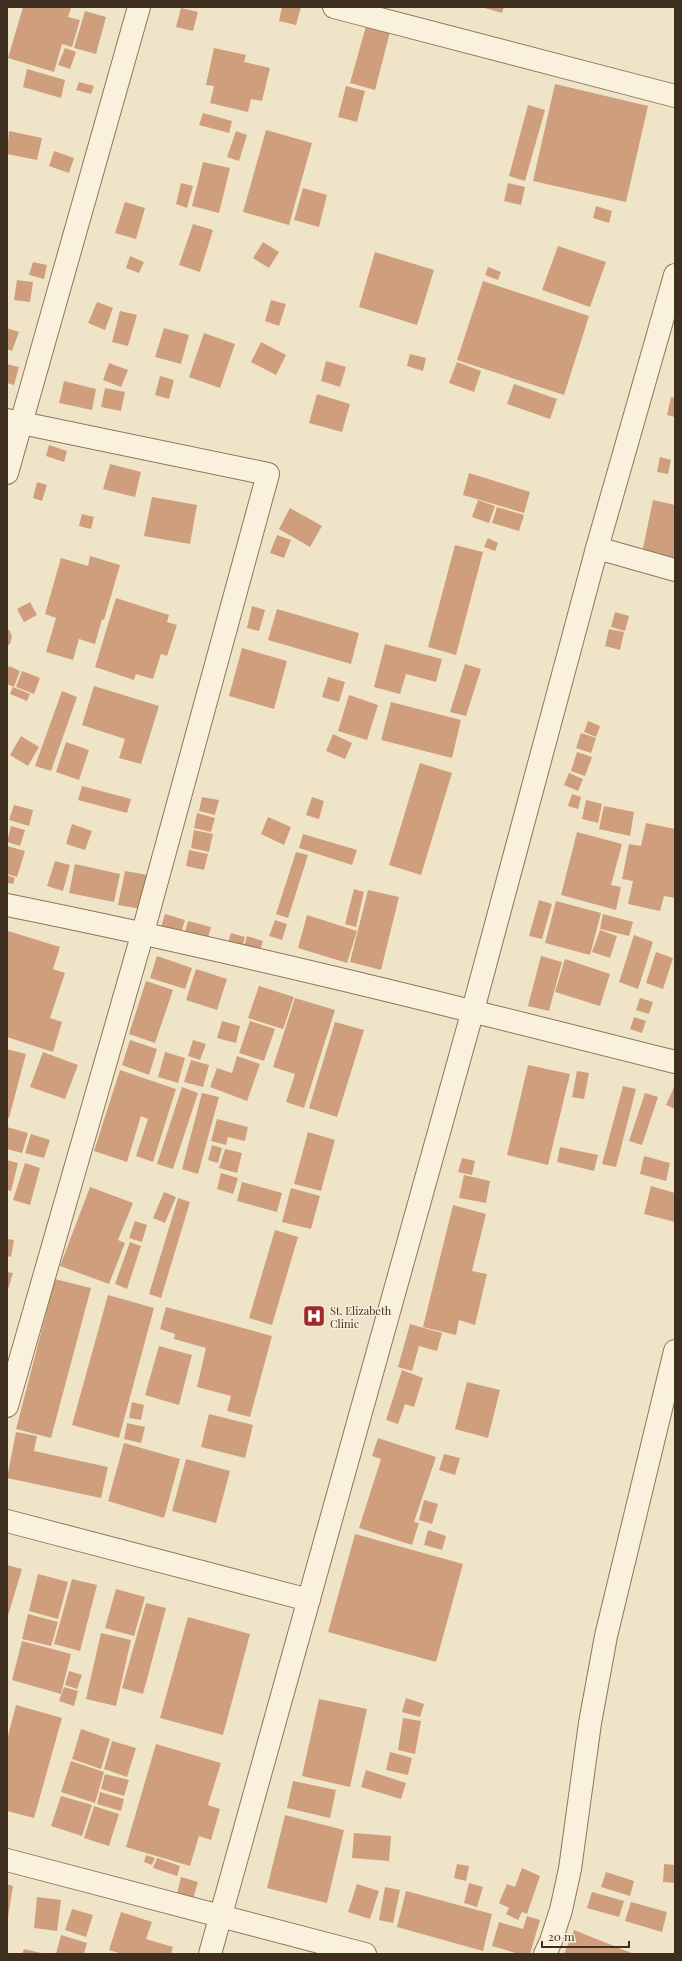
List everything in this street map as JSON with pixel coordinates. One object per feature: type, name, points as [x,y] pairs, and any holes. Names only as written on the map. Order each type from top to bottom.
[{"type":"street","points":[[7,473],[14,421],[139,7]]},
{"type":"street","points":[[334,7],[675,96]]},
{"type":"street","points":[[210,1954],[222,1916],[473,1010],[597,548],[675,275]]},
{"type":"street","points":[[7,1406],[143,932],[268,474],[14,421]]},
{"type":"street","points":[[597,548],[675,570]]},
{"type":"street","points":[[7,905],[143,932],[473,1010],[675,1062]]},
{"type":"street","points":[[545,1954],[561,1910],[570,1869],[590,1723],[606,1636],[675,1351]]},
{"type":"street","points":[[7,1521],[309,1600]]},
{"type":"street","points":[[7,1860],[362,1954]]},
{"type":"building","points":[[23,7],[68,7],[71,8],[68,17],[80,20],[72,47],[62,44],[54,72],[8,58]]},
{"type":"building","points":[[282,7],[301,7],[296,25],[279,21]]},
{"type":"building","points":[[481,7],[504,7],[502,13]]},
{"type":"building","points":[[181,8],[198,12],[193,31],[176,27]]},
{"type":"building","points":[[85,11],[106,17],[96,54],[74,48]]},
{"type":"building","points":[[366,26],[390,32],[375,90],[350,83]]},
{"type":"building","points":[[65,48],[76,52],[70,69],[58,65]]},
{"type":"building","points":[[214,48],[246,55],[244,62],[270,68],[262,101],[251,99],[248,112],[210,103],[214,86],[206,85]]},
{"type":"building","points":[[27,69],[65,80],[61,98],[23,87]]},
{"type":"building","points":[[79,82],[94,86],[91,94],[76,90]]},
{"type":"building","points":[[555,84],[648,106],[626,202],[533,181]]},
{"type":"building","points":[[346,86],[365,91],[357,122],[338,117]]},
{"type":"building","points":[[528,105],[545,110],[525,181],[509,176]]},
{"type":"building","points":[[203,113],[232,121],[229,133],[199,125]]},
{"type":"building","points":[[266,130],[312,143],[289,225],[243,212]]},
{"type":"building","points":[[9,131],[42,138],[37,160],[7,154]]},
{"type":"building","points":[[236,131],[247,135],[239,161],[227,157]]},
{"type":"building","points":[[54,151],[74,158],[69,173],[49,166]]},
{"type":"building","points":[[203,162],[230,168],[219,213],[192,206]]},
{"type":"building","points":[[181,183],[193,186],[187,208],[176,204]]},
{"type":"building","points":[[508,183],[525,187],[521,205],[504,201]]},
{"type":"building","points":[[303,188],[327,195],[319,227],[294,220]]},
{"type":"building","points":[[125,202],[145,208],[136,239],[115,233]]},
{"type":"building","points":[[596,206],[612,211],[609,223],[593,218]]},
{"type":"building","points":[[193,224],[213,230],[200,272],[179,265]]},
{"type":"building","points":[[263,242],[279,252],[269,268],[253,258]]},
{"type":"building","points":[[558,246],[606,262],[590,307],[542,290]]},
{"type":"building","points":[[375,252],[434,270],[417,325],[359,307]]},
{"type":"building","points":[[130,256],[144,262],[139,273],[126,268]]},
{"type":"building","points":[[33,262],[47,265],[44,279],[29,275]]},
{"type":"building","points":[[488,267],[501,272],[498,280],[485,275]]},
{"type":"building","points":[[17,280],[33,282],[30,302],[14,300]]},
{"type":"building","points":[[483,281],[589,316],[564,395],[457,360]]},
{"type":"building","points":[[271,300],[286,304],[279,326],[265,321]]},
{"type":"building","points":[[97,302],[113,308],[105,330],[88,323]]},
{"type":"building","points":[[120,311],[137,315],[128,346],[112,342]]},
{"type":"building","points":[[7,328],[19,332],[12,351],[7,349]]},
{"type":"building","points":[[164,328],[189,335],[181,364],[155,357]]},
{"type":"building","points":[[204,333],[235,344],[220,388],[189,377]]},
{"type":"building","points":[[261,342],[286,355],[276,375],[251,362]]},
{"type":"building","points":[[410,354],[426,358],[423,371],[407,366]]},
{"type":"building","points":[[326,361],[346,367],[340,387],[321,381]]},
{"type":"building","points":[[457,362],[481,371],[474,392],[449,383]]},
{"type":"building","points":[[109,363],[128,370],[121,387],[103,380]]},
{"type":"building","points":[[7,364],[19,367],[14,385],[7,383]]},
{"type":"building","points":[[160,376],[174,380],[169,399],[155,395]]},
{"type":"building","points":[[64,381],[96,389],[92,410],[59,403]]},
{"type":"building","points":[[514,384],[557,399],[550,419],[507,404]]},
{"type":"building","points":[[105,388],[125,392],[121,411],[101,407]]},
{"type":"building","points":[[317,394],[350,404],[342,432],[309,423]]},
{"type":"building","points":[[671,397],[675,398],[675,417],[667,415]]},
{"type":"building","points":[[49,445],[67,451],[64,462],[46,456]]},
{"type":"building","points":[[660,457],[671,460],[668,474],[657,472]]},
{"type":"building","points":[[110,464],[141,472],[135,497],[103,489]]},
{"type":"building","points":[[469,473],[530,492],[524,513],[463,495]]},
{"type":"building","points":[[37,482],[47,485],[42,501],[33,498]]},
{"type":"building","points":[[152,497],[197,505],[190,544],[144,536]]},
{"type":"building","points":[[478,500],[495,506],[489,523],[472,517]]},
{"type":"building","points":[[653,500],[675,505],[675,560],[642,553]]},
{"type":"building","points":[[497,507],[524,515],[519,531],[492,523]]},
{"type":"building","points":[[290,508],[322,526],[310,547],[279,529]]},
{"type":"building","points":[[82,514],[94,517],[91,529],[79,526]]},
{"type":"building","points":[[277,535],[291,540],[284,558],[270,553]]},
{"type":"building","points":[[488,538],[498,543],[495,551],[484,547]]},
{"type":"building","points":[[455,545],[483,552],[456,655],[428,647]]},
{"type":"building","points":[[90,556],[120,565],[104,620],[102,619],[95,644],[79,639],[73,660],[46,652],[56,618],[45,614],[61,558],[88,566]]},
{"type":"building","points":[[116,598],[169,615],[167,622],[177,625],[167,656],[161,654],[153,679],[136,674],[134,680],[95,667]]},
{"type":"building","points":[[30,602],[37,615],[24,622],[17,609]]},
{"type":"building","points":[[252,606],[265,610],[259,631],[247,628]]},
{"type":"building","points":[[277,609],[359,633],[351,664],[268,640]]},
{"type":"building","points":[[615,612],[629,616],[625,631],[611,627]]},
{"type":"building","points":[[7,629],[10,631],[12,637],[10,644],[7,646]]},
{"type":"building","points":[[609,629],[624,632],[620,650],[605,646]]},
{"type":"building","points":[[385,644],[442,659],[436,682],[406,674],[400,694],[374,687]]},
{"type":"building","points":[[242,648],[287,661],[274,709],[229,696]]},
{"type":"building","points":[[465,664],[481,669],[466,716],[450,712]]},
{"type":"building","points":[[9,666],[20,671],[14,687],[7,684],[7,671]]},
{"type":"building","points":[[22,671],[40,678],[34,694],[16,687]]},
{"type":"building","points":[[328,677],[345,682],[339,702],[322,697]]},
{"type":"building","points":[[94,686],[159,706],[141,764],[119,758],[125,739],[82,725]]},
{"type":"building","points":[[13,687],[30,694],[27,701],[10,694]]},
{"type":"building","points":[[62,691],[77,697],[51,771],[35,766]]},
{"type":"building","points":[[349,695],[378,705],[367,740],[338,731]]},
{"type":"building","points":[[391,702],[461,720],[452,758],[381,740]]},
{"type":"building","points":[[588,721],[600,726],[596,737],[584,732]]},
{"type":"building","points":[[581,733],[596,738],[591,753],[576,748]]},
{"type":"building","points":[[333,734],[352,743],[345,759],[326,751]]},
{"type":"building","points":[[21,736],[39,747],[28,766],[10,755]]},
{"type":"building","points":[[66,742],[89,750],[79,780],[56,772]]},
{"type":"building","points":[[577,752],[592,757],[585,776],[571,771]]},
{"type":"building","points":[[420,763],[452,773],[421,875],[389,865]]},
{"type":"building","points":[[569,773],[583,779],[578,791],[564,785]]},
{"type":"building","points":[[82,786],[131,799],[127,813],[78,800]]},
{"type":"building","points":[[572,794],[581,797],[578,809],[568,806]]},
{"type":"building","points":[[202,797],[219,800],[215,815],[199,811]]},
{"type":"building","points":[[312,797],[324,801],[319,819],[306,815]]},
{"type":"building","points":[[586,800],[602,804],[598,823],[582,819]]},
{"type":"building","points":[[14,805],[33,810],[29,826],[9,820]]},
{"type":"building","points":[[604,806],[634,812],[630,836],[599,829]]},
{"type":"building","points":[[197,813],[215,818],[211,832],[194,828]]},
{"type":"building","points":[[268,817],[291,827],[284,845],[261,834]]},
{"type":"building","points":[[646,823],[675,829],[675,898],[664,896],[660,911],[628,904],[633,881],[622,879],[629,844],[641,846]]},
{"type":"building","points":[[72,824],[92,831],[85,850],[66,844]]},
{"type":"building","points":[[11,826],[25,830],[20,846],[7,842]]},
{"type":"building","points":[[194,830],[213,834],[209,852],[191,848]]},
{"type":"building","points":[[577,832],[622,844],[611,885],[621,887],[616,910],[561,895]]},
{"type":"building","points":[[303,834],[357,850],[352,865],[299,848]]},
{"type":"building","points":[[7,846],[25,851],[17,877],[7,874]]},
{"type":"building","points":[[189,850],[208,854],[204,870],[186,866]]},
{"type":"building","points":[[296,852],[308,855],[288,918],[276,914]]},
{"type":"building","points":[[55,861],[70,865],[63,891],[47,886]]},
{"type":"building","points":[[75,864],[120,874],[114,902],[69,893]]},
{"type":"building","points":[[125,871],[148,875],[141,909],[118,905]]},
{"type":"building","points":[[7,875],[15,878],[13,884],[7,883]]},
{"type":"building","points":[[354,889],[364,892],[356,927],[345,924]]},
{"type":"building","points":[[368,890],[399,897],[381,970],[350,962]]},
{"type":"building","points":[[539,900],[552,904],[542,939],[529,936]]},
{"type":"building","points":[[556,901],[601,913],[590,955],[545,943]]},
{"type":"building","points":[[165,914],[185,920],[179,940],[159,934]]},
{"type":"building","points":[[603,914],[633,922],[629,936],[600,929]]},
{"type":"building","points":[[307,915],[357,931],[347,963],[298,948]]},
{"type":"building","points":[[275,920],[287,924],[282,940],[269,936]]},
{"type":"building","points":[[188,921],[211,927],[208,938],[185,932]]},
{"type":"building","points":[[600,930],[617,936],[610,958],[592,952]]},
{"type":"building","points":[[8,931],[60,947],[53,969],[65,973],[50,1018],[62,1022],[53,1052],[7,1037]]},
{"type":"building","points":[[231,933],[245,937],[241,951],[227,946]]},
{"type":"building","points":[[634,935],[653,942],[638,989],[619,982]]},
{"type":"building","points":[[247,936],[263,941],[258,957],[242,953]]},
{"type":"building","points":[[656,952],[673,958],[663,989],[646,983]]},
{"type":"building","points":[[157,956],[192,968],[185,989],[150,978]]},
{"type":"building","points":[[541,956],[562,962],[549,1011],[528,1006]]},
{"type":"building","points":[[565,959],[610,974],[600,1006],[555,992]]},
{"type":"building","points":[[196,969],[227,979],[217,1010],[186,1000]]},
{"type":"building","points":[[146,981],[173,990],[155,1043],[129,1034]]},
{"type":"building","points":[[259,986],[294,997],[283,1029],[248,1018]]},
{"type":"building","points":[[295,998],[335,1010],[304,1108],[286,1102],[295,1074],[273,1067]]},
{"type":"building","points":[[640,998],[653,1002],[649,1014],[636,1010]]},
{"type":"building","points":[[634,1017],[646,1021],[642,1033],[630,1029]]},
{"type":"building","points":[[222,1021],[240,1026],[236,1043],[217,1038]]},
{"type":"building","points":[[250,1021],[275,1029],[264,1061],[239,1053]]},
{"type":"building","points":[[335,1022],[364,1030],[337,1117],[309,1108]]},
{"type":"building","points":[[130,1040],[157,1049],[149,1075],[122,1065]]},
{"type":"building","points":[[193,1040],[206,1044],[200,1060],[188,1056]]},
{"type":"building","points":[[7,1049],[26,1054],[9,1118],[7,1118]]},
{"type":"building","points":[[43,1052],[78,1065],[65,1099],[30,1087]]},
{"type":"building","points":[[165,1052],[185,1058],[178,1083],[158,1077]]},
{"type":"building","points":[[237,1056],[260,1064],[247,1101],[210,1087],[217,1068],[232,1073]]},
{"type":"building","points":[[191,1060],[209,1065],[203,1087],[184,1082]]},
{"type":"building","points":[[528,1065],[570,1074],[548,1165],[507,1155]]},
{"type":"building","points":[[120,1070],[176,1089],[153,1162],[136,1156],[148,1119],[141,1116],[127,1162],[94,1151]]},
{"type":"building","points":[[577,1071],[589,1073],[584,1099],[572,1097]]},
{"type":"building","points":[[623,1086],[636,1089],[616,1167],[602,1164]]},
{"type":"building","points":[[182,1087],[198,1093],[173,1169],[157,1164]]},
{"type":"building","points":[[674,1087],[675,1088],[675,1109],[666,1105]]},
{"type":"building","points":[[202,1093],[219,1097],[198,1174],[182,1169]]},
{"type":"building","points":[[645,1093],[658,1097],[642,1145],[629,1141]]},
{"type":"building","points":[[217,1119],[248,1127],[245,1141],[228,1137],[226,1145],[211,1141]]},
{"type":"building","points":[[7,1127],[28,1133],[22,1153],[7,1149]]},
{"type":"building","points":[[308,1132],[335,1140],[321,1191],[294,1184]]},
{"type":"building","points":[[31,1134],[50,1140],[44,1158],[25,1153]]},
{"type":"building","points":[[212,1145],[222,1148],[218,1163],[208,1160]]},
{"type":"building","points":[[560,1147],[598,1155],[594,1171],[557,1162]]},
{"type":"building","points":[[225,1149],[242,1153],[237,1173],[219,1168]]},
{"type":"building","points":[[644,1156],[670,1163],[666,1181],[640,1174]]},
{"type":"building","points":[[462,1158],[475,1161],[472,1175],[458,1172]]},
{"type":"building","points":[[7,1160],[18,1163],[11,1191],[7,1190]]},
{"type":"building","points":[[25,1163],[40,1168],[30,1205],[13,1200]]},
{"type":"building","points":[[221,1173],[238,1178],[233,1194],[217,1189]]},
{"type":"building","points":[[464,1175],[490,1181],[486,1203],[459,1198]]},
{"type":"building","points":[[242,1182],[282,1193],[277,1212],[237,1201]]},
{"type":"building","points":[[651,1186],[675,1193],[675,1222],[644,1214]]},
{"type":"building","points":[[90,1187],[133,1203],[118,1240],[125,1243],[109,1284],[60,1266]]},
{"type":"building","points":[[291,1188],[320,1196],[311,1229],[282,1222]]},
{"type":"building","points":[[164,1192],[176,1197],[165,1223],[153,1218]]},
{"type":"building","points":[[178,1198],[190,1202],[161,1298],[149,1294]]},
{"type":"building","points":[[453,1205],[486,1214],[472,1271],[487,1274],[475,1325],[459,1320],[456,1335],[423,1327]]},
{"type":"building","points":[[135,1221],[147,1225],[142,1242],[129,1238]]},
{"type":"building","points":[[275,1230],[298,1237],[272,1325],[249,1318]]},
{"type":"building","points":[[7,1239],[14,1240],[11,1257],[7,1256]]},
{"type":"building","points":[[130,1242],[141,1246],[127,1289],[115,1284]]},
{"type":"building","points":[[7,1272],[13,1273],[7,1293]]},
{"type":"building","points":[[55,1279],[91,1288],[51,1438],[16,1429]]},
{"type":"building","points":[[108,1295],[154,1308],[119,1438],[72,1425]]},
{"type":"building","points":[[166,1307],[272,1336],[250,1417],[227,1411],[231,1396],[197,1387],[206,1348],[174,1339],[175,1334],[160,1329]]},
{"type":"building","points":[[410,1324],[442,1333],[437,1351],[419,1346],[412,1371],[398,1367]]},
{"type":"building","points":[[159,1346],[192,1355],[179,1405],[145,1395]]},
{"type":"building","points":[[402,1370],[423,1378],[414,1407],[405,1404],[398,1424],[386,1420]]},
{"type":"building","points":[[467,1382],[500,1390],[488,1438],[455,1429]]},
{"type":"building","points":[[132,1402],[144,1405],[141,1420],[129,1418]]},
{"type":"building","points":[[209,1414],[253,1425],[245,1458],[201,1447]]},
{"type":"building","points":[[127,1423],[145,1427],[141,1443],[124,1439]]},
{"type":"building","points":[[16,1432],[37,1436],[34,1451],[108,1467],[101,1498],[7,1478]]},
{"type":"building","points":[[378,1438],[436,1457],[414,1522],[419,1523],[412,1545],[359,1528],[381,1459],[372,1456]]},
{"type":"building","points":[[124,1443],[180,1459],[164,1518],[108,1501]]},
{"type":"building","points":[[444,1454],[460,1458],[455,1475],[439,1470]]},
{"type":"building","points":[[186,1459],[230,1471],[216,1523],[172,1511]]},
{"type":"building","points":[[424,1500],[438,1504],[432,1524],[419,1520]]},
{"type":"building","points":[[428,1530],[446,1536],[442,1550],[424,1545]]},
{"type":"building","points":[[355,1534],[463,1564],[436,1662],[328,1632]]},
{"type":"building","points":[[7,1565],[22,1569],[7,1619]]},
{"type":"building","points":[[38,1574],[68,1582],[58,1619],[29,1611]]},
{"type":"building","points":[[72,1579],[97,1585],[80,1651],[54,1644]]},
{"type":"building","points":[[116,1589],[145,1597],[134,1636],[105,1628]]},
{"type":"building","points":[[146,1603],[166,1608],[143,1694],[122,1688]]},
{"type":"building","points":[[28,1614],[58,1622],[51,1646],[22,1639]]},
{"type":"building","points":[[188,1617],[250,1634],[223,1735],[160,1718]]},
{"type":"building","points":[[101,1633],[131,1640],[116,1706],[86,1699]]},
{"type":"building","points":[[22,1641],[71,1654],[61,1694],[12,1680]]},
{"type":"building","points":[[69,1671],[82,1675],[77,1689],[65,1685]]},
{"type":"building","points":[[64,1687],[78,1691],[74,1706],[59,1701]]},
{"type":"building","points":[[406,1698],[424,1704],[420,1717],[402,1712]]},
{"type":"building","points":[[319,1699],[367,1709],[350,1787],[302,1776]]},
{"type":"building","points":[[16,1705],[62,1718],[34,1818],[7,1811],[7,1740]]},
{"type":"building","points":[[403,1718],[421,1721],[415,1754],[398,1750]]},
{"type":"building","points":[[81,1729],[110,1739],[101,1769],[72,1759]]},
{"type":"building","points":[[112,1741],[136,1748],[127,1777],[104,1769]]},
{"type":"building","points":[[156,1744],[221,1763],[208,1805],[220,1809],[211,1840],[199,1836],[190,1866],[126,1847]]},
{"type":"building","points":[[390,1752],[412,1758],[408,1775],[386,1770]]},
{"type":"building","points":[[71,1761],[104,1772],[95,1803],[61,1792]]},
{"type":"building","points":[[366,1770],[406,1783],[401,1799],[361,1787]]},
{"type":"building","points":[[105,1774],[129,1780],[124,1796],[101,1789]]},
{"type":"building","points":[[293,1781],[336,1790],[330,1818],[287,1808]]},
{"type":"building","points":[[100,1792],[124,1799],[121,1811],[97,1804]]},
{"type":"building","points":[[61,1796],[92,1805],[82,1836],[51,1826]]},
{"type":"building","points":[[94,1806],[119,1814],[109,1846],[84,1838]]},
{"type":"building","points":[[285,1815],[344,1830],[327,1903],[267,1888]]},
{"type":"building","points":[[354,1833],[391,1836],[389,1861],[352,1858]]},
{"type":"building","points":[[146,1855],[155,1858],[152,1865],[144,1862]]},
{"type":"building","points":[[157,1858],[180,1866],[177,1876],[153,1868]]},
{"type":"building","points":[[457,1864],[469,1866],[466,1881],[454,1878]]},
{"type":"building","points":[[664,1864],[675,1865],[675,1883],[663,1882]]},
{"type":"building","points":[[522,1868],[540,1876],[527,1914],[522,1912],[518,1920],[506,1914],[509,1908],[499,1903],[507,1884],[515,1887]]},
{"type":"building","points":[[606,1872],[634,1881],[630,1896],[601,1887]]},
{"type":"building","points":[[181,1877],[198,1882],[193,1899],[177,1894]]},
{"type":"building","points":[[469,1883],[483,1887],[477,1907],[464,1903]]},
{"type":"building","points":[[7,1884],[13,1886],[8,1917],[7,1917]]},
{"type":"building","points":[[357,1884],[379,1891],[370,1919],[348,1912]]},
{"type":"building","points":[[385,1887],[400,1890],[393,1923],[379,1920]]},
{"type":"building","points":[[406,1891],[492,1914],[483,1951],[397,1927]]},
{"type":"building","points":[[592,1892],[624,1901],[619,1917],[587,1908]]},
{"type":"building","points":[[37,1897],[61,1900],[57,1931],[34,1928]]},
{"type":"building","points":[[631,1902],[667,1912],[662,1932],[625,1921]]},
{"type":"building","points":[[72,1909],[93,1915],[86,1937],[65,1930]]},
{"type":"building","points":[[121,1912],[152,1922],[146,1939],[173,1947],[171,1954],[122,1954],[109,1950]]},
{"type":"building","points":[[527,1916],[540,1920],[530,1954],[519,1954],[492,1946],[499,1922],[523,1929]]},
{"type":"building","points":[[574,1930],[634,1954],[564,1954]]},
{"type":"building","points":[[61,1935],[87,1943],[84,1954],[56,1954]]},
{"type":"building","points":[[24,1949],[41,1953],[41,1954],[22,1954]]},
{"type":"place","name":"St. Elizabeth Clinic","points":[[314,1316]]}]
